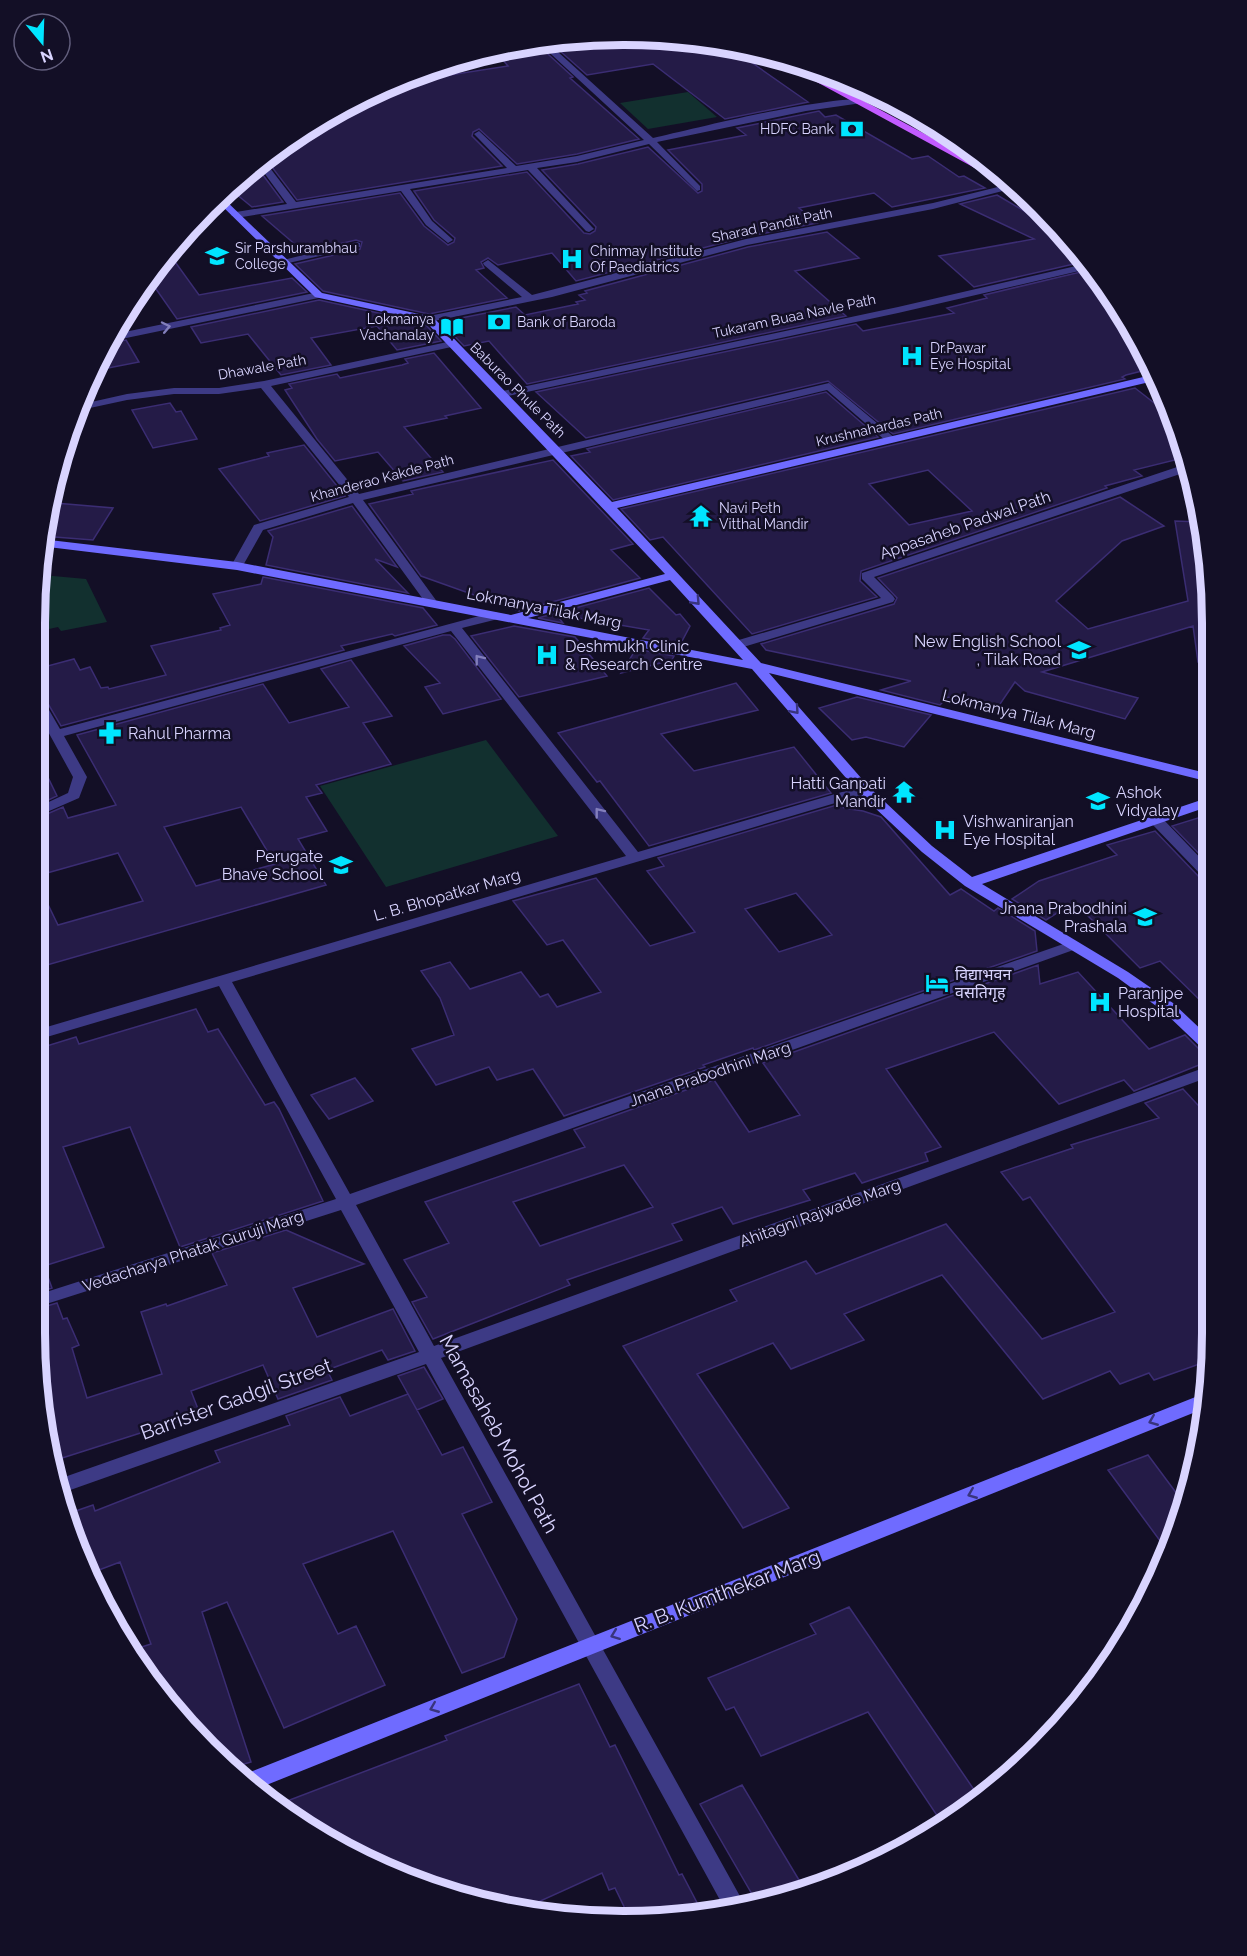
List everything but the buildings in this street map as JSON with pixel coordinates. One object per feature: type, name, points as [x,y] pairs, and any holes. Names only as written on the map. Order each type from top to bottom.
[{"type":"main road","points":[[810,76],[978,167]]},
{"type":"street","points":[[550,50],[651,141],[697,188]]},
{"type":"street","points":[[236,215],[577,159],[806,108],[870,101]]},
{"type":"street","points":[[479,134],[515,170]]},
{"type":"street","points":[[530,167],[589,229]]},
{"type":"street","points":[[267,170],[294,206]]},
{"type":"street","points":[[404,189],[423,216],[448,240]]},
{"type":"street","name":"Sharad Pandit Path","points":[[429,320],[530,298],[746,242],[933,206],[1005,189]]},
{"type":"street","points":[[225,204],[319,295]]},
{"type":"street","points":[[284,261],[357,245]]},
{"type":"street","points":[[488,263],[530,298]]},
{"type":"street","name":"Tukaram Buaa Navle Path","points":[[503,394],[898,310],[1079,268]]},
{"type":"street","points":[[122,336],[319,295],[429,320]]},
{"type":"street","name":"Baburao Phule Path","points":[[429,320],[609,506],[756,666],[864,790],[927,849],[970,883],[1123,975],[1168,1007],[1202,1039]]},
{"type":"street","name":"Dhawale Path","points":[[88,406],[174,391],[219,391],[264,384],[452,344]]},
{"type":"street","name":"Krushnahardas Path","points":[[609,506],[1147,378]]},
{"type":"street","points":[[264,384],[356,498],[432,603]]},
{"type":"street","name":"Khanderao Kakde Path","points":[[237,566],[258,528],[356,498],[555,449],[829,386],[890,440]]},
{"type":"street","name":"Appasaheb Padwal Path","points":[[736,645],[889,599],[866,576],[1181,470]]},
{"type":"street","name":"Lokmanya Tilak Marg","points":[[51,544],[237,566],[756,666],[1202,776]]},
{"type":"street","points":[[510,619],[672,576]]},
{"type":"street","points":[[56,734],[494,616]]},
{"type":"street","points":[[455,628],[635,858]]},
{"type":"street","points":[[45,715],[80,777],[74,795],[45,809]]},
{"type":"street","name":"L. B. Bhopatkar Marg","points":[[45,1033],[864,790]]},
{"type":"street","points":[[970,883],[1202,804]]},
{"type":"street","points":[[1157,821],[1202,868]]},
{"type":"street","name":"Jnana Prabodhini Marg","points":[[346,1202],[1074,945]]},
{"type":"street","name":"Mamasaheb Mohol Path","points":[[224,980],[731,1901]]},
{"type":"street","name":"Ahitagni Rajwade Marg","points":[[430,1354],[1202,1074]]},
{"type":"street","name":"Vedacharya Phatak Guruji Marg","points":[[45,1298],[346,1202]]},
{"type":"street","name":"Barrister Gadgil Street","points":[[66,1484],[430,1354]]},
{"type":"street","name":"R. B. Kumthekar Marg","points":[[257,1779],[1198,1403]]},
{"type":"green space","points":[[688,92],[717,117],[648,129],[620,103]]},
{"type":"green space","points":[[47,575],[86,579],[107,622],[61,631],[58,627],[45,630]]},
{"type":"green space","points":[[486,740],[558,836],[386,887],[320,786]]},
{"type":"place","name":"HDFC Bank","points":[[852,129]]},
{"type":"place","name":"Sir Parshurambhau College","points":[[217,256]]},
{"type":"place","name":"Chinmay Institute Of Paediatrics","points":[[572,259]]},
{"type":"place","name":"Bank of Baroda","points":[[499,322]]},
{"type":"place","name":"Lokmanya Vachanalay","points":[[452,327]]},
{"type":"place","name":"Dr.Pawar Eye Hospital","points":[[912,356]]},
{"type":"place","name":"Navi Peth Vitthal Mandir","points":[[701,516]]},
{"type":"place","name":"New English School , Tilak Road","points":[[1079,650]]},
{"type":"place","name":"Deshmukh Clinic & Research Centre","points":[[547,655]]},
{"type":"place","name":"Rahul Pharma","points":[[110,733]]},
{"type":"place","name":"Hatti Ganpati Mandir","points":[[904,792]]},
{"type":"place","name":"Ashok Vidyalay","points":[[1098,801]]},
{"type":"place","name":"Vishwaniranjan Eye Hospital","points":[[945,830]]},
{"type":"place","name":"Perugate Bhave School","points":[[341,865]]},
{"type":"place","name":"Jnana Prabodhini Prashala","points":[[1145,917]]},
{"type":"place","name":"विद्याभवन वसतिगृह","points":[[937,983]]},
{"type":"place","name":"Paranjpe Hospital","points":[[1100,1002]]}]
